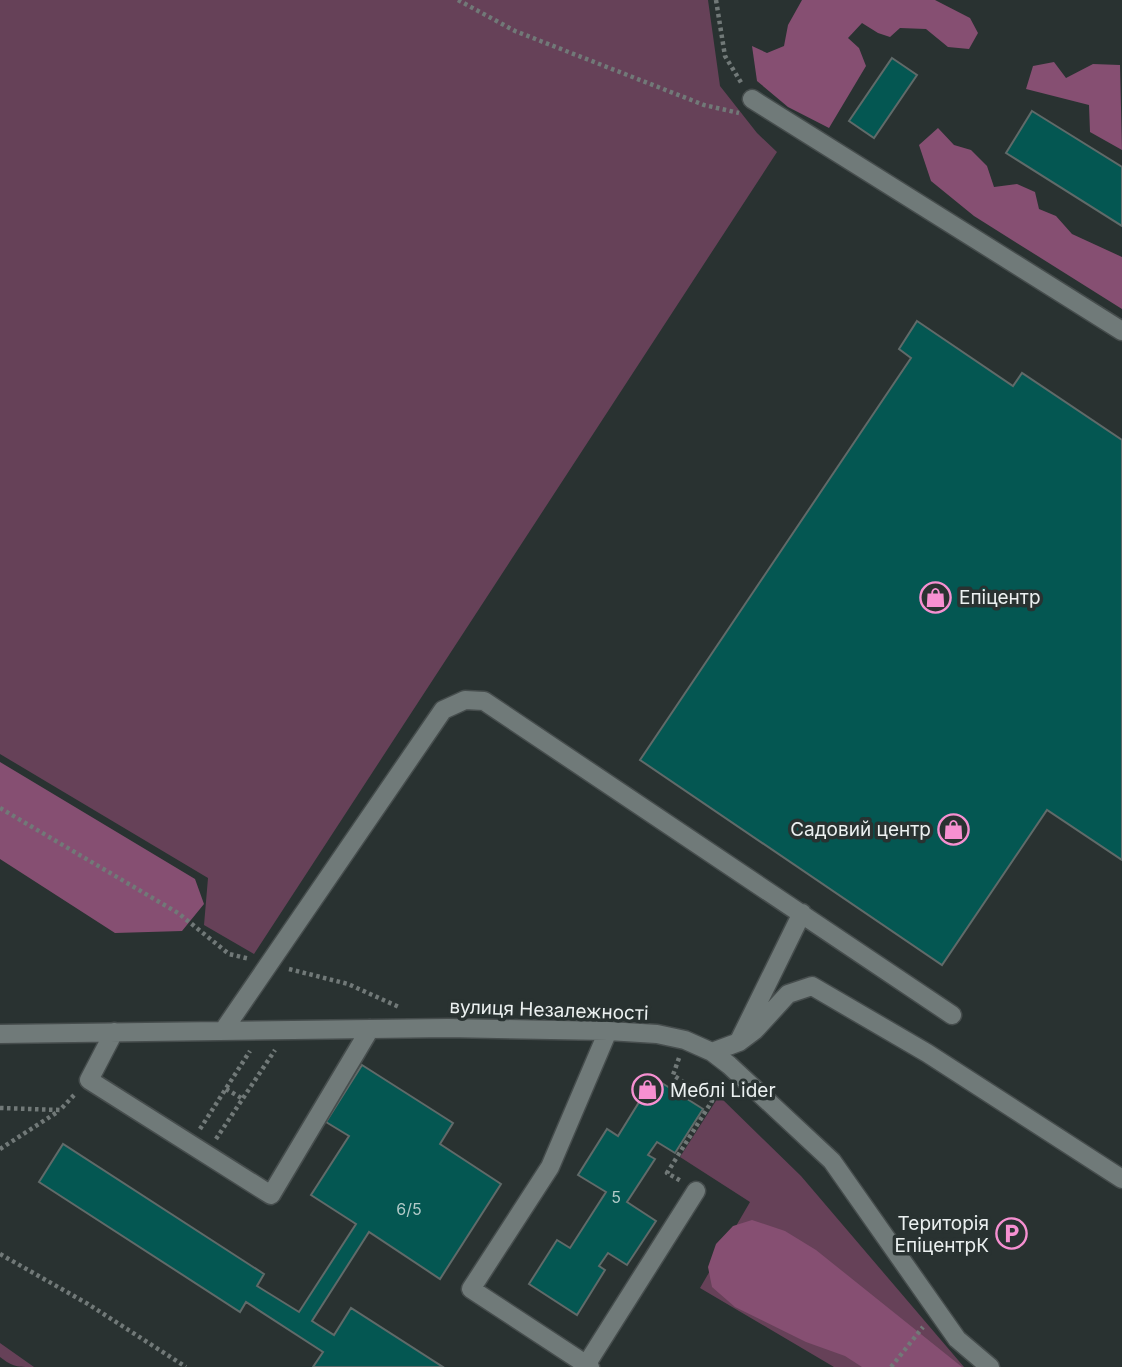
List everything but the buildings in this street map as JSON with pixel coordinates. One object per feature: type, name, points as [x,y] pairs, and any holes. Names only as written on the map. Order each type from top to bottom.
[{"type":"street","points":[[747,107],[1122,331]]},
{"type":"street","points":[[223,1031],[443,710],[465,700],[484,701],[952,1015]]},
{"type":"street","points":[[738,1042],[802,913]]},
{"type":"street","points":[[712,1052],[738,1042],[755,1030],[788,994],[813,986],[927,1053],[1122,1179]]},
{"type":"street","points":[[114,1032],[89,1080],[271,1195],[370,1029]]},
{"type":"street","name":"вулиця Незалежності","points":[[0,1034],[370,1029],[608,1031],[657,1034],[685,1040],[712,1052],[762,1094],[832,1161],[957,1339],[990,1367]]},
{"type":"street","points":[[608,1031],[550,1167],[471,1289],[588,1366],[696,1191]]},
{"type":"path","points":[[458,0],[515,31],[704,105],[747,107],[726,56],[716,0]]},
{"type":"path","points":[[0,808],[178,913],[229,954],[256,960]]},
{"type":"path","points":[[282,967],[348,984],[411,1012]]},
{"type":"path","points":[[685,1040],[673,1076],[712,1101],[667,1173],[696,1191]]},
{"type":"path","points":[[190,1144],[254,1044]]},
{"type":"path","points":[[206,1154],[279,1044]]},
{"type":"path","points":[[0,1149],[60,1111],[89,1080]]},
{"type":"path","points":[[226,1089],[243,1099]]},
{"type":"path","points":[[0,1108],[60,1111]]},
{"type":"path","points":[[0,1254],[88,1304],[186,1367]]},
{"type":"path","points":[[891,1367],[937,1311]]},
{"type":"shaded area","points":[[0,0],[708,0],[720,86],[757,133],[777,152],[254,954],[204,925],[208,878],[0,754]]},
{"type":"shaded area","points":[[802,0],[935,0],[970,18],[978,33],[969,49],[948,47],[926,29],[900,28],[890,37],[862,23],[848,38],[859,48],[866,66],[829,128],[788,107],[757,81],[752,46],[767,53],[784,46],[788,25]]},
{"type":"shaded area","points":[[1054,62],[1066,78],[1093,64],[1120,65],[1122,150],[1090,132],[1089,105],[1026,89],[1033,66]]},
{"type":"shaded area","points":[[938,128],[954,145],[971,150],[987,166],[994,187],[1017,184],[1035,192],[1039,209],[1056,216],[1072,234],[1122,257],[1122,309],[974,216],[931,181],[919,145]]},
{"type":"shaded area","points":[[0,762],[195,879],[204,904],[182,931],[115,933],[0,859]]},
{"type":"shaded area","points":[[719,1096],[801,1176],[964,1367],[834,1367],[700,1288],[750,1202],[680,1157]]},
{"type":"shaded area","points":[[752,1220],[785,1231],[816,1250],[962,1367],[862,1367],[845,1356],[806,1342],[735,1307],[712,1287],[708,1267],[716,1244],[733,1226]]},
{"type":"shaded area","points":[[0,1343],[34,1367],[16,1366],[4,1360],[0,1357]]},
{"type":"place","name":"Епіцентр","points":[[936,597]]},
{"type":"place","name":"Садовий центр","points":[[954,829]]},
{"type":"place","name":"Меблі Lider","points":[[647,1090]]},
{"type":"place","name":"Територія ЕпіцентрК","points":[[1012,1234]]}]
